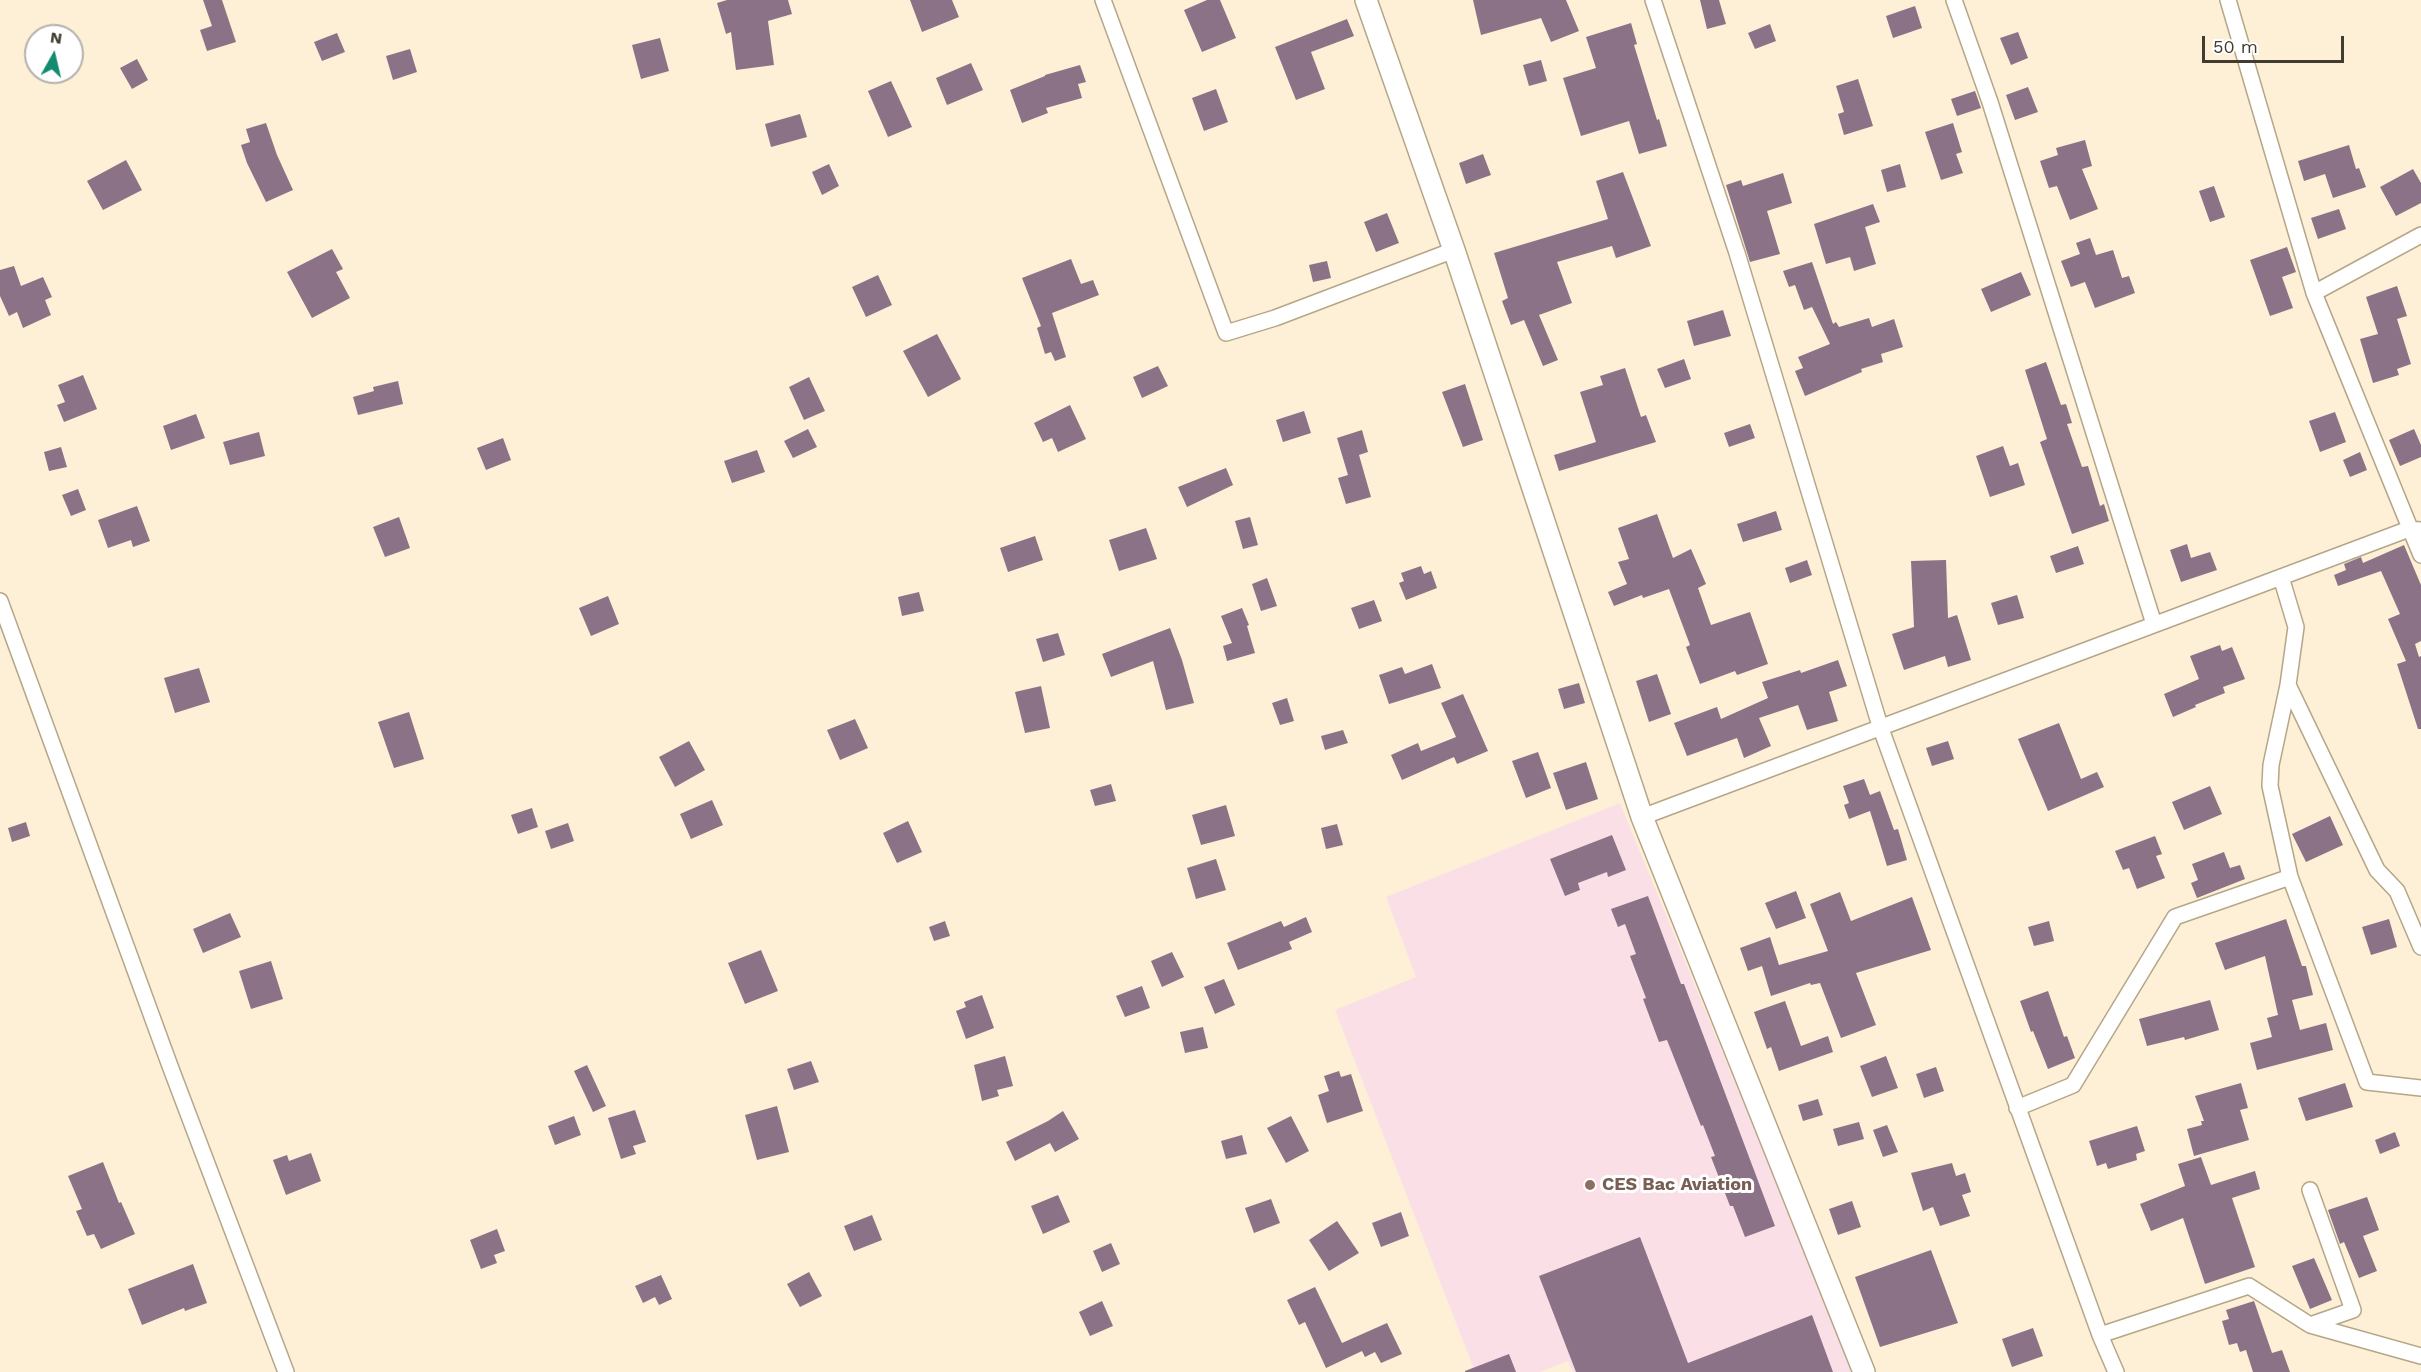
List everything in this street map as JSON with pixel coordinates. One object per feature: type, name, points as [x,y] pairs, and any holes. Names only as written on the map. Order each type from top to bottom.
[{"type":"street","points":[[1102,0],[1226,333],[1275,318],[1454,250]]},
{"type":"street","points":[[1366,0],[1454,250],[1642,817],[1864,1372]]},
{"type":"street","points":[[1653,0],[1737,253],[1880,726],[2017,1108],[2100,1335],[2116,1372]]},
{"type":"street","points":[[1954,0],[1989,102],[2154,624]]},
{"type":"street","points":[[2228,0],[2314,293],[2415,529],[2421,555]]},
{"type":"street","points":[[2314,293],[2421,235]]},
{"type":"street","points":[[1642,817],[1880,726],[2415,529]]},
{"type":"street","points":[[2281,577],[2296,627],[2288,685],[2271,765],[2270,786],[2290,877],[2367,1082],[2421,1088]]},
{"type":"street","points":[[0,601],[170,1066],[286,1372]]},
{"type":"street","points":[[2288,685],[2377,870],[2397,891],[2421,947]]},
{"type":"street","points":[[2017,1108],[2073,1085],[2175,917],[2290,877]]},
{"type":"street","points":[[2310,1190],[2353,1310],[2310,1325]]},
{"type":"street","points":[[2100,1335],[2249,1286],[2310,1325],[2421,1356]]},
{"type":"shaded area","name":"CES Bac Aviation","points":[[1620,803],[1854,1372],[1573,1372],[1568,1361],[1540,1372],[1475,1372],[1335,1010],[1416,977],[1386,897]]},
{"type":"building","points":[[203,0],[222,0],[236,42],[207,51],[200,30],[212,26]]},
{"type":"building","points":[[727,0],[788,0],[792,14],[768,21],[774,65],[736,70],[731,32],[726,34],[717,3]]},
{"type":"building","points":[[910,0],[952,0],[959,17],[922,32]]},
{"type":"building","points":[[1207,0],[1220,0],[1236,38],[1202,52],[1184,10]]},
{"type":"building","points":[[1473,0],[1566,0],[1579,31],[1551,42],[1541,18],[1481,35]]},
{"type":"building","points":[[1700,0],[1719,0],[1726,24],[1707,29]]},
{"type":"building","points":[[1915,6],[1922,28],[1893,38],[1886,16]]},
{"type":"building","points":[[1347,19],[1354,36],[1311,52],[1325,89],[1296,100],[1275,47]]},
{"type":"building","points":[[1631,23],[1637,44],[1634,45],[1667,146],[1639,154],[1629,121],[1581,136],[1563,78],[1596,68],[1586,37]]},
{"type":"building","points":[[1770,24],[1776,41],[1755,49],[1748,33]]},
{"type":"building","points":[[2018,32],[2028,58],[2011,65],[2000,38]]},
{"type":"building","points":[[337,33],[345,52],[322,61],[314,42]]},
{"type":"building","points":[[660,38],[669,71],[641,79],[632,45]]},
{"type":"building","points":[[410,49],[417,72],[393,80],[386,56]]},
{"type":"building","points":[[137,59],[148,80],[132,89],[120,68]]},
{"type":"building","points":[[1541,60],[1547,81],[1529,86],[1523,65]]},
{"type":"building","points":[[971,63],[983,90],[947,105],[936,78]]},
{"type":"building","points":[[1080,65],[1086,82],[1078,84],[1082,98],[1046,108],[1048,113],[1022,123],[1010,90],[1045,75]]},
{"type":"building","points":[[1858,79],[1873,126],[1844,135],[1838,114],[1844,112],[1836,86]]},
{"type":"building","points":[[891,81],[912,127],[888,137],[868,91]]},
{"type":"building","points":[[2028,87],[2038,112],[2015,120],[2006,95]]},
{"type":"building","points":[[1216,89],[1228,122],[1204,131],[1192,98]]},
{"type":"building","points":[[1975,91],[1981,108],[1957,116],[1951,99]]},
{"type":"building","points":[[800,114],[807,137],[771,147],[765,124]]},
{"type":"building","points":[[266,123],[293,190],[266,202],[241,145],[250,142],[246,129]]},
{"type":"building","points":[[1953,123],[1962,152],[1956,154],[1963,173],[1941,180],[1925,132]]},
{"type":"building","points":[[2085,140],[2092,166],[2082,169],[2098,209],[2070,220],[2057,186],[2049,188],[2040,161],[2058,155],[2056,148]]},
{"type":"building","points":[[2349,145],[2356,169],[2359,168],[2366,187],[2333,198],[2325,174],[2304,181],[2298,161]]},
{"type":"building","points":[[1483,154],[1491,175],[1466,184],[1459,163]]},
{"type":"building","points":[[126,160],[142,190],[103,210],[87,181]]},
{"type":"building","points":[[829,164],[839,186],[822,195],[812,172]]},
{"type":"building","points":[[1900,164],[1906,187],[1887,192],[1881,170]]},
{"type":"building","points":[[2413,169],[2421,183],[2421,203],[2396,216],[2380,187]]},
{"type":"building","points":[[1623,172],[1651,246],[1616,258],[1612,246],[1557,262],[1572,303],[1539,315],[1558,360],[1543,366],[1524,320],[1511,325],[1502,301],[1508,298],[1494,253],[1608,219],[1596,181]]},
{"type":"building","points":[[1783,173],[1792,203],[1767,211],[1780,254],[1750,262],[1726,185],[1741,180],[1743,186]]},
{"type":"building","points":[[2214,186],[2225,217],[2210,222],[2199,191]]},
{"type":"building","points":[[1873,204],[1880,222],[1865,227],[1876,264],[1854,271],[1850,257],[1826,264],[1814,224]]},
{"type":"building","points":[[2339,209],[2346,229],[2318,239],[2311,218]]},
{"type":"building","points":[[1387,213],[1399,243],[1376,252],[1364,222]]},
{"type":"building","points":[[2090,238],[2096,255],[2113,250],[2122,278],[2129,276],[2135,293],[2095,308],[2085,282],[2071,287],[2061,261],[2080,254],[2076,243]]},
{"type":"building","points":[[2287,247],[2296,272],[2282,277],[2293,308],[2270,316],[2250,260]]},
{"type":"building","points":[[332,249],[343,269],[336,272],[350,298],[312,318],[287,272]]},
{"type":"building","points":[[1071,259],[1081,284],[1093,280],[1099,295],[1052,313],[1066,357],[1055,361],[1051,352],[1045,354],[1037,328],[1041,326],[1022,278]]},
{"type":"building","points":[[1327,261],[1331,278],[1313,282],[1309,265]]},
{"type":"building","points":[[1812,262],[1833,324],[1836,322],[1839,327],[1869,318],[1872,327],[1894,319],[1903,347],[1881,354],[1883,362],[1861,369],[1862,372],[1805,396],[1795,371],[1803,368],[1798,357],[1830,344],[1812,307],[1804,310],[1795,285],[1789,287],[1783,271]]},
{"type":"building","points":[[14,266],[21,286],[43,277],[52,297],[45,300],[51,315],[23,328],[17,312],[9,316],[0,296],[0,270]]},
{"type":"building","points":[[2021,272],[2031,295],[1991,312],[1981,289]]},
{"type":"building","points":[[878,275],[892,305],[866,317],[852,287]]},
{"type":"building","points":[[2397,286],[2407,316],[2397,319],[2411,364],[2397,369],[2399,375],[2373,383],[2360,339],[2378,334],[2366,297]]},
{"type":"building","points":[[1723,310],[1731,336],[1694,346],[1687,321]]},
{"type":"building","points":[[937,334],[961,379],[928,397],[903,351]]},
{"type":"building","points":[[1684,359],[1691,379],[1665,388],[1657,369]]},
{"type":"building","points":[[2046,362],[2061,405],[2066,404],[2072,423],[2067,424],[2082,467],[2088,466],[2100,506],[2104,504],[2109,521],[2072,534],[2040,442],[2047,439],[2025,370]]},
{"type":"building","points":[[1158,366],[1168,386],[1142,398],[1133,377]]},
{"type":"building","points":[[1625,368],[1641,417],[1646,415],[1656,442],[1559,471],[1554,455],[1596,442],[1580,392],[1603,385],[1600,376]]},
{"type":"building","points":[[83,375],[97,409],[64,422],[57,405],[65,402],[58,385]]},
{"type":"building","points":[[809,377],[825,411],[804,420],[789,387]]},
{"type":"building","points":[[398,381],[403,404],[358,415],[353,397],[374,391],[373,387]]},
{"type":"building","points":[[1465,384],[1483,440],[1463,447],[1442,392]]},
{"type":"building","points":[[1070,405],[1086,439],[1058,452],[1052,438],[1043,442],[1034,423]]},
{"type":"building","points":[[1304,411],[1311,433],[1283,442],[1276,420]]},
{"type":"building","points":[[2335,412],[2346,442],[2320,452],[2309,421]]},
{"type":"building","points":[[196,414],[205,438],[171,450],[163,426]]},
{"type":"building","points":[[1750,424],[1755,438],[1729,447],[1724,433]]},
{"type":"building","points":[[808,429],[817,447],[793,458],[784,441]]},
{"type":"building","points":[[2414,429],[2421,445],[2421,457],[2400,466],[2389,440]]},
{"type":"building","points":[[1362,430],[1368,452],[1359,455],[1371,497],[1346,504],[1338,478],[1348,475],[1337,438]]},
{"type":"building","points":[[259,432],[265,456],[230,465],[223,442]]},
{"type":"building","points":[[503,438],[511,460],[486,470],[477,448]]},
{"type":"building","points":[[2003,446],[2010,466],[2018,463],[2025,485],[1990,497],[1976,456]]},
{"type":"building","points":[[61,447],[67,467],[49,471],[44,452]]},
{"type":"building","points":[[757,450],[765,472],[732,483],[724,461]]},
{"type":"building","points":[[2360,452],[2367,470],[2350,477],[2343,460]]},
{"type":"building","points":[[1226,468],[1233,485],[1187,507],[1178,487]]},
{"type":"building","points":[[78,489],[86,510],[71,516],[62,495]]},
{"type":"building","points":[[137,506],[150,541],[133,547],[131,540],[108,548],[98,520]]},
{"type":"building","points":[[1776,511],[1782,530],[1743,542],[1737,524]]},
{"type":"building","points":[[1657,514],[1673,558],[1691,549],[1706,584],[1698,588],[1711,625],[1750,612],[1768,664],[1737,675],[1735,671],[1700,684],[1686,647],[1690,645],[1669,589],[1643,598],[1642,595],[1614,606],[1608,592],[1627,584],[1618,562],[1629,559],[1618,528]]},
{"type":"building","points":[[399,517],[410,548],[385,557],[373,527]]},
{"type":"building","points":[[1250,517],[1258,545],[1243,549],[1235,521]]},
{"type":"building","points":[[1146,528],[1157,559],[1119,571],[1109,540]]},
{"type":"building","points":[[1035,536],[1043,560],[1008,572],[1000,548]]},
{"type":"building","points":[[2187,544],[2191,558],[2210,552],[2217,570],[2181,582],[2170,550]]},
{"type":"building","points":[[2404,545],[2421,585],[2421,641],[2415,644],[2419,657],[2421,656],[2421,729],[2418,729],[2397,664],[2406,661],[2388,619],[2400,614],[2381,571],[2338,586],[2334,575],[2346,570],[2344,564],[2361,557],[2363,563]]},
{"type":"building","points":[[2078,546],[2084,564],[2056,573],[2050,556]]},
{"type":"building","points":[[1807,560],[1812,575],[1790,583],[1785,568]]},
{"type":"building","points":[[1946,560],[1948,618],[1957,615],[1971,660],[1948,667],[1945,656],[1904,670],[1892,634],[1914,627],[1911,561]]},
{"type":"building","points":[[1421,566],[1424,574],[1431,571],[1437,588],[1406,600],[1399,583],[1404,581],[1401,573]]},
{"type":"building","points":[[1267,578],[1277,606],[1261,611],[1252,584]]},
{"type":"building","points":[[919,592],[924,611],[902,616],[898,597]]},
{"type":"building","points":[[2017,595],[2024,618],[1998,625],[1991,603]]},
{"type":"building","points":[[608,596],[619,624],[591,636],[579,608]]},
{"type":"building","points":[[1374,600],[1382,621],[1359,629],[1351,608]]},
{"type":"building","points":[[1242,608],[1249,625],[1247,626],[1255,653],[1227,661],[1223,646],[1232,643],[1221,616]]},
{"type":"building","points":[[1170,628],[1194,703],[1166,710],[1153,661],[1111,677],[1102,654]]},
{"type":"building","points":[[1058,633],[1065,655],[1043,662],[1036,639]]},
{"type":"building","points":[[2220,645],[2222,651],[2232,647],[2245,679],[2223,687],[2225,693],[2173,717],[2164,694],[2199,679],[2190,656]]},
{"type":"building","points":[[1838,660],[1847,686],[1829,692],[1838,721],[1807,730],[1798,705],[1759,718],[1771,746],[1744,758],[1737,738],[1687,756],[1674,723],[1717,707],[1721,719],[1768,698],[1762,682],[1800,670],[1801,673]]},
{"type":"building","points":[[1432,664],[1441,688],[1389,704],[1379,675],[1402,667],[1405,674]]},
{"type":"building","points":[[199,668],[210,702],[175,713],[164,678]]},
{"type":"building","points":[[1657,674],[1671,714],[1649,722],[1636,681]]},
{"type":"building","points":[[1579,683],[1585,703],[1564,709],[1558,689]]},
{"type":"building","points":[[1041,686],[1050,728],[1025,733],[1015,692]]},
{"type":"building","points":[[1463,694],[1488,751],[1457,764],[1454,757],[1402,780],[1391,755],[1418,743],[1421,751],[1456,737],[1441,703]]},
{"type":"building","points":[[1287,698],[1294,721],[1280,725],[1272,703]]},
{"type":"building","points":[[409,712],[424,759],[394,768],[378,722]]},
{"type":"building","points":[[855,719],[868,748],[840,760],[827,730]]},
{"type":"building","points":[[2059,723],[2081,779],[2097,772],[2104,787],[2048,811],[2018,739]]},
{"type":"building","points":[[1343,730],[1348,743],[1325,750],[1321,736]]},
{"type":"building","points":[[689,741],[705,770],[675,787],[659,757]]},
{"type":"building","points":[[1948,741],[1954,759],[1932,766],[1926,748]]},
{"type":"building","points":[[1538,752],[1551,788],[1526,798],[1512,761]]},
{"type":"building","points":[[1586,762],[1598,799],[1566,810],[1553,773]]},
{"type":"building","points":[[1864,779],[1870,795],[1880,791],[1894,830],[1898,829],[1907,860],[1887,866],[1870,811],[1849,819],[1844,805],[1849,803],[1843,786]]},
{"type":"building","points":[[1111,784],[1116,801],[1095,806],[1090,790]]},
{"type":"building","points":[[2210,786],[2222,814],[2184,830],[2172,802]]},
{"type":"building","points":[[712,800],[723,825],[691,839],[680,814]]},
{"type":"building","points":[[1226,805],[1235,836],[1201,845],[1192,815]]},
{"type":"building","points":[[532,808],[538,827],[518,834],[511,815]]},
{"type":"building","points":[[2330,816],[2343,845],[2306,862],[2292,834]]},
{"type":"building","points":[[908,821],[922,852],[897,863],[883,833]]},
{"type":"building","points":[[26,822],[30,836],[12,842],[8,828]]},
{"type":"building","points":[[568,823],[574,841],[551,849],[545,831]]},
{"type":"building","points":[[1337,824],[1343,845],[1326,849],[1321,828]]},
{"type":"building","points":[[1612,835],[1626,870],[1608,877],[1607,872],[1578,883],[1580,890],[1565,896],[1550,859]]},
{"type":"building","points":[[2155,836],[2162,854],[2156,856],[2165,878],[2137,889],[2129,868],[2123,870],[2115,851]]},
{"type":"building","points":[[2224,852],[2230,868],[2240,865],[2245,879],[2197,898],[2191,883],[2198,880],[2192,864]]},
{"type":"building","points":[[1216,859],[1226,890],[1196,899],[1187,868]]},
{"type":"building","points":[[1796,891],[1806,918],[1776,929],[1765,903]]},
{"type":"building","points":[[1840,892],[1851,921],[1912,897],[1931,950],[1856,973],[1876,1025],[1841,1038],[1820,983],[1811,985],[1810,983],[1771,996],[1762,966],[1748,971],[1740,948],[1770,937],[1779,965],[1828,951],[1810,904]]},
{"type":"building","points":[[1648,896],[1681,984],[1684,984],[1775,1226],[1745,1237],[1733,1206],[1730,1206],[1711,1157],[1715,1156],[1667,1040],[1659,1042],[1630,956],[1636,954],[1625,924],[1618,927],[1611,909]]},
{"type":"building","points":[[230,913],[241,937],[203,953],[193,929]]},
{"type":"building","points":[[1306,917],[1312,932],[1289,942],[1292,949],[1238,970],[1227,943],[1281,921],[1284,927]]},
{"type":"building","points":[[2286,919],[2302,966],[2306,966],[2313,995],[2292,1000],[2300,1030],[2326,1023],[2333,1050],[2257,1070],[2250,1043],[2272,1037],[2267,1018],[2278,1015],[2265,956],[2225,970],[2215,943]]},
{"type":"building","points":[[2389,919],[2397,947],[2371,955],[2362,927]]},
{"type":"building","points":[[945,921],[950,936],[934,941],[929,927]]},
{"type":"building","points":[[2049,921],[2054,941],[2034,946],[2028,927]]},
{"type":"building","points":[[761,950],[778,991],[745,1004],[728,963]]},
{"type":"building","points":[[1172,952],[1184,977],[1162,987],[1151,961]]},
{"type":"building","points":[[271,961],[283,999],[251,1009],[239,971]]},
{"type":"building","points":[[1224,979],[1235,1005],[1215,1014],[1204,987]]},
{"type":"building","points":[[1142,986],[1150,1008],[1125,1017],[1116,996]]},
{"type":"building","points":[[2048,991],[2064,1037],[2067,1036],[2075,1058],[2048,1069],[2020,1001]]},
{"type":"building","points":[[982,995],[994,1028],[966,1039],[956,1011],[966,1007],[964,1002]]},
{"type":"building","points":[[2210,1000],[2219,1030],[2185,1040],[2184,1037],[2147,1046],[2139,1019]]},
{"type":"building","points":[[1785,1001],[1801,1046],[1828,1036],[1833,1052],[1779,1071],[1771,1047],[1767,1049],[1754,1012]]},
{"type":"building","points":[[1203,1027],[1208,1048],[1185,1053],[1180,1032]]},
{"type":"building","points":[[1005,1056],[1013,1086],[997,1090],[999,1096],[982,1101],[974,1065]]},
{"type":"building","points":[[1886,1056],[1898,1088],[1872,1097],[1860,1066]]},
{"type":"building","points":[[811,1061],[819,1082],[794,1090],[787,1069]]},
{"type":"building","points":[[587,1065],[606,1106],[593,1112],[574,1071]]},
{"type":"building","points":[[1936,1067],[1944,1091],[1924,1098],[1916,1074]]},
{"type":"building","points":[[1339,1071],[1341,1077],[1351,1074],[1363,1111],[1327,1123],[1318,1095],[1329,1091],[1324,1076]]},
{"type":"building","points":[[2241,1083],[2248,1108],[2240,1110],[2249,1140],[2194,1156],[2187,1129],[2202,1125],[2201,1121],[2204,1121],[2195,1096]]},
{"type":"building","points":[[2345,1083],[2353,1107],[2306,1121],[2298,1098]]},
{"type":"building","points":[[1818,1099],[1823,1115],[1803,1121],[1798,1105]]},
{"type":"building","points":[[777,1106],[789,1152],[757,1160],[745,1115]]},
{"type":"building","points":[[635,1110],[646,1142],[633,1146],[636,1154],[621,1159],[608,1118]]},
{"type":"building","points":[[1063,1111],[1079,1139],[1055,1152],[1050,1143],[1015,1161],[1006,1142]]},
{"type":"building","points":[[574,1116],[581,1135],[555,1145],[548,1126]]},
{"type":"building","points":[[1291,1116],[1309,1151],[1286,1163],[1267,1128]]},
{"type":"building","points":[[1859,1122],[1864,1139],[1838,1146],[1833,1129]]},
{"type":"building","points":[[1887,1125],[1898,1152],[1883,1157],[1873,1130]]},
{"type":"building","points":[[2137,1126],[2145,1151],[2136,1154],[2137,1160],[2108,1169],[2106,1163],[2097,1166],[2089,1141]]},
{"type":"building","points":[[2395,1132],[2400,1146],[2380,1154],[2375,1140]]},
{"type":"building","points":[[1242,1135],[1247,1154],[1226,1159],[1221,1141]]},
{"type":"building","points":[[311,1153],[321,1181],[286,1195],[273,1160],[287,1155],[289,1161]]},
{"type":"building","points":[[2201,1157],[2211,1185],[2255,1171],[2260,1189],[2232,1198],[2255,1267],[2205,1284],[2183,1218],[2151,1231],[2140,1204],[2185,1186],[2178,1164]]},
{"type":"building","points":[[103,1162],[119,1203],[121,1202],[135,1234],[101,1249],[94,1234],[87,1236],[76,1211],[82,1209],[68,1176]]},
{"type":"building","points":[[1952,1163],[1956,1176],[1965,1173],[1971,1192],[1962,1195],[1970,1216],[1940,1226],[1933,1207],[1923,1211],[1911,1173]]},
{"type":"building","points":[[1058,1195],[1070,1222],[1043,1234],[1031,1206]]},
{"type":"building","points":[[2367,1197],[2379,1230],[2363,1236],[2377,1271],[2359,1278],[2344,1242],[2340,1244],[2328,1210]]},
{"type":"building","points":[[1271,1199],[1280,1223],[1254,1233],[1245,1208]]},
{"type":"building","points":[[1852,1201],[1861,1227],[1838,1235],[1829,1209]]},
{"type":"building","points":[[1401,1212],[1409,1236],[1381,1247],[1372,1223]]},
{"type":"building","points":[[872,1215],[882,1240],[854,1251],[844,1226]]},
{"type":"building","points":[[1337,1221],[1359,1253],[1329,1271],[1309,1240]]},
{"type":"building","points":[[497,1229],[505,1251],[494,1255],[497,1263],[481,1269],[470,1240]]},
{"type":"building","points":[[1640,1237],[1688,1363],[1812,1315],[1833,1372],[1576,1372],[1539,1276]]},
{"type":"building","points":[[1111,1243],[1120,1264],[1102,1272],[1093,1251]]},
{"type":"building","points":[[1931,1250],[1958,1323],[1880,1347],[1855,1277]]},
{"type":"building","points":[[2314,1258],[2332,1300],[2310,1309],[2292,1266]]},
{"type":"building","points":[[193,1264],[207,1303],[185,1311],[184,1308],[142,1325],[128,1289]]},
{"type":"building","points":[[809,1272],[822,1296],[800,1307],[787,1284]]},
{"type":"building","points":[[661,1275],[672,1299],[659,1305],[655,1297],[643,1303],[635,1286]]},
{"type":"building","points":[[1315,1287],[1342,1343],[1387,1323],[1402,1354],[1381,1363],[1375,1352],[1365,1357],[1362,1351],[1326,1368],[1305,1322],[1299,1325],[1287,1300]]},
{"type":"building","points":[[1102,1301],[1113,1326],[1090,1336],[1079,1312]]},
{"type":"building","points":[[2254,1301],[2272,1353],[2282,1350],[2290,1372],[2253,1372],[2246,1350],[2240,1352],[2237,1343],[2229,1345],[2222,1321],[2229,1319],[2226,1310]]},
{"type":"building","points":[[2033,1328],[2043,1356],[2012,1367],[2002,1339]]},
{"type":"building","points":[[1509,1354],[1516,1372],[1465,1372],[1465,1371]]},
{"type":"place","name":"CES Bac Aviation","points":[[1590,1185]]}]
